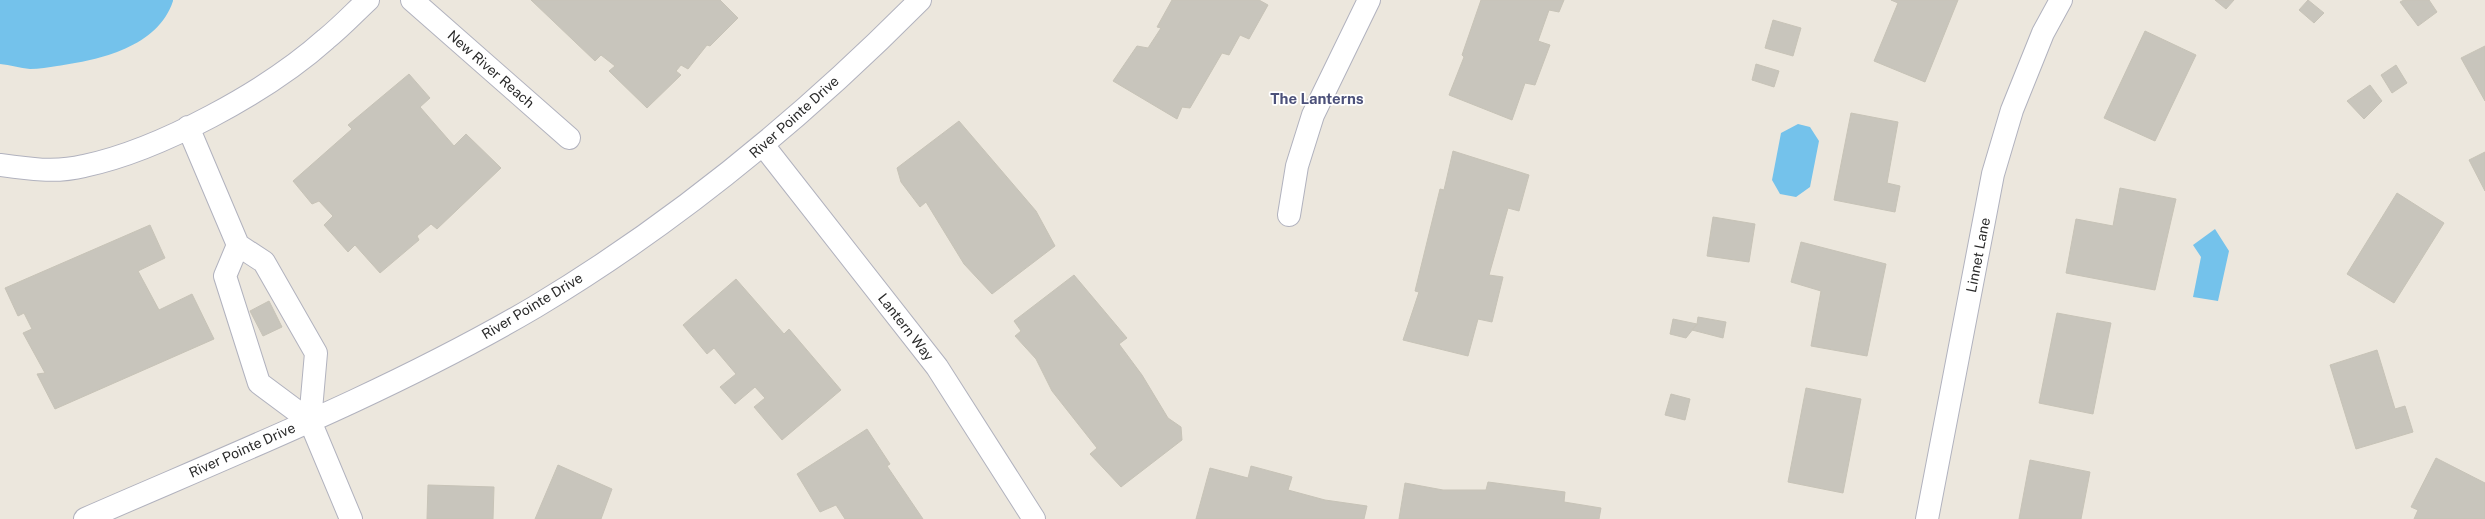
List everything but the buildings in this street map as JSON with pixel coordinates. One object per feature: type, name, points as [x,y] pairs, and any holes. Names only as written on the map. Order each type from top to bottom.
[{"type":"street","points":[[0,165],[40,171],[84,167],[132,152],[188,127],[261,87],[325,40],[368,0]]},
{"type":"street","name":"New River Reach","points":[[412,0],[569,138]]},
{"type":"street","name":"River Pointe Drive","points":[[85,519],[310,421],[442,358],[536,306],[648,234],[713,187],[763,145],[880,39],[920,0]]},
{"type":"street","points":[[1289,215],[1297,166],[1313,115],[1369,0]]},
{"type":"street","name":"Linnet Lane","points":[[1927,519],[1994,174],[2012,110],[2043,33],[2060,0]]},
{"type":"street","points":[[188,127],[238,245],[264,262],[316,353],[310,421],[351,519]]},
{"type":"street","name":"Lantern Way","points":[[763,145],[937,367],[1034,519]]},
{"type":"street","points":[[238,245],[225,276],[259,383],[310,421]]},
{"type":"water","points":[[0,0],[173,1],[165,17],[155,30],[126,48],[91,60],[30,69],[0,64]]},
{"type":"water","points":[[1798,124],[1810,127],[1819,141],[1810,187],[1796,197],[1780,194],[1772,180],[1781,133]]},
{"type":"water","points":[[2215,229],[2229,251],[2218,301],[2193,297],[2201,257],[2193,245]]},
{"type":"district","name":"The Lanterns","points":[[1317,99]]}]
